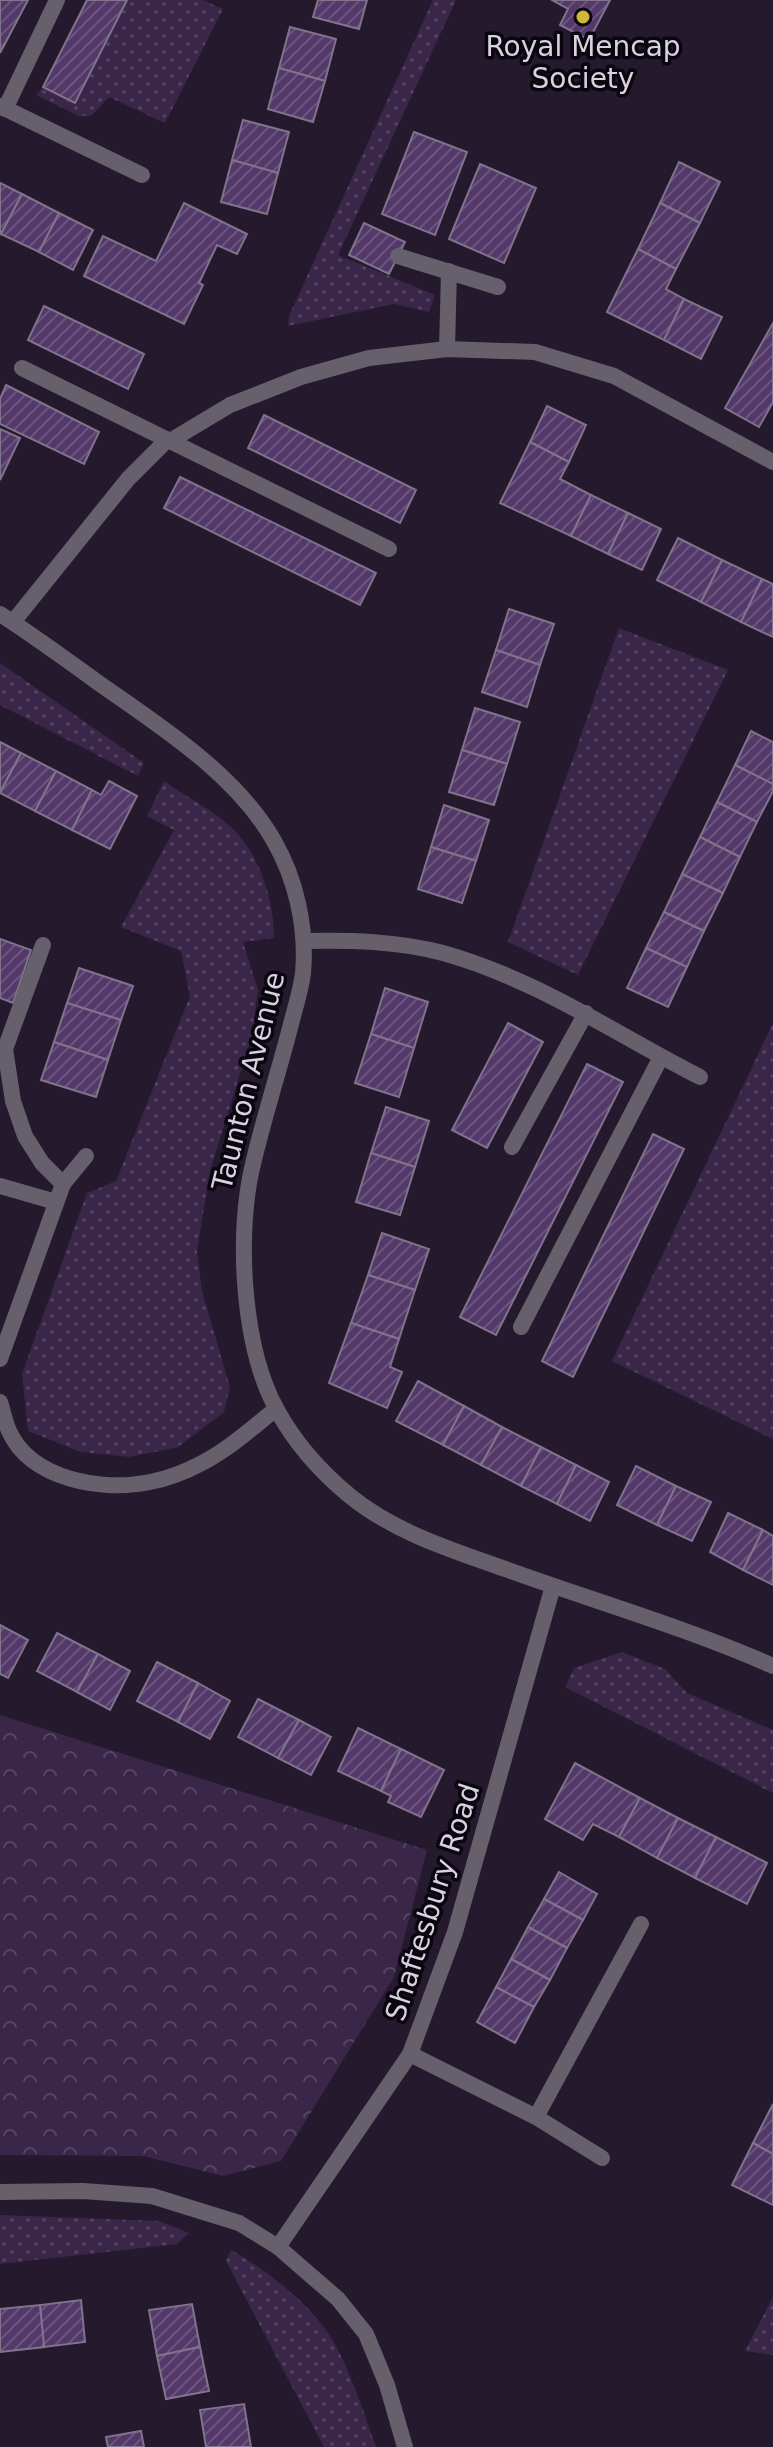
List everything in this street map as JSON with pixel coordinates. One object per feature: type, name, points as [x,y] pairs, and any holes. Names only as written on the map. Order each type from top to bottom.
[{"type":"street","points":[[57,0],[2,108],[142,175]]},
{"type":"street","points":[[398,256],[498,287]]},
{"type":"street","points":[[447,349],[449,271]]},
{"type":"street","points":[[6,618],[128,479],[167,440],[230,405],[301,377],[369,358],[447,349],[535,352],[614,376],[773,460]]},
{"type":"street","points":[[22,368],[389,549]]},
{"type":"street","name":"Taunton Avenue","points":[[6,618],[172,734],[242,797],[273,838],[291,878],[304,941],[303,976],[252,1167],[244,1210],[245,1274],[250,1324],[260,1365],[276,1409],[312,1460],[352,1498],[400,1527],[446,1548],[666,1623],[773,1666]]},
{"type":"street","points":[[304,941],[353,940],[398,944],[442,953],[510,976],[586,1013],[700,1077]]},
{"type":"street","points":[[43,945],[2,1048],[13,1101],[25,1136],[42,1163],[63,1184]]},
{"type":"street","points":[[512,1147],[586,1013]]},
{"type":"street","points":[[521,1327],[661,1057]]},
{"type":"street","points":[[0,1359],[63,1184],[86,1156]]},
{"type":"street","points":[[0,1186],[56,1202]]},
{"type":"street","points":[[0,1402],[5,1432],[29,1456],[60,1476],[106,1485],[151,1482],[199,1464],[225,1449],[276,1409]]},
{"type":"street","name":"Shaftesbury Road","points":[[278,2247],[410,2054],[455,1932],[553,1586]]},
{"type":"street","points":[[536,2117],[641,1924]]},
{"type":"street","points":[[410,2054],[536,2117],[602,2158]]},
{"type":"street","points":[[0,2192],[83,2191],[152,2196],[239,2223],[278,2247],[338,2299],[366,2334],[387,2385],[405,2447]]},
{"type":"green space","points":[[127,0],[203,0],[223,9],[165,123],[109,97],[91,116],[79,116],[36,95],[43,87],[74,102]]},
{"type":"green space","points":[[433,0],[456,0],[338,255],[435,295],[429,312],[394,304],[288,326],[289,316]]},
{"type":"green space","points":[[619,628],[728,670],[578,975],[508,942]]},
{"type":"green space","points":[[0,663],[144,763],[138,776],[0,705]]},
{"type":"green space","points":[[164,781],[216,815],[242,839],[264,879],[274,938],[243,942],[258,990],[252,1035],[210,1171],[197,1251],[202,1291],[230,1387],[224,1412],[178,1447],[129,1457],[81,1452],[28,1431],[22,1374],[87,1193],[116,1181],[190,996],[181,951],[121,927],[174,830],[147,816]]},
{"type":"green space","points":[[773,1023],[773,1439],[612,1361]]},
{"type":"green space","points":[[622,1652],[665,1669],[687,1693],[773,1730],[773,1793],[565,1687],[574,1668]]},
{"type":"green space","points":[[0,1715],[427,1850],[394,1977],[281,2161],[223,2176],[143,2156],[0,2155]]},
{"type":"green space","points":[[0,2215],[159,2221],[189,2233],[177,2244],[0,2264]]},
{"type":"green space","points":[[231,2250],[286,2288],[323,2326],[345,2365],[376,2447],[324,2447],[226,2261]]},
{"type":"green space","points":[[773,2297],[773,2355],[745,2351]]},
{"type":"building","points":[[0,0],[28,0],[0,53]]},
{"type":"building","points":[[87,0],[127,0],[75,103],[43,87]]},
{"type":"building","points":[[318,0],[367,0],[359,29],[313,17]]},
{"type":"building","name":"Royal Mencap Society","points":[[552,0],[610,0],[589,40],[560,25],[568,9]]},
{"type":"building","points":[[290,27],[336,39],[325,81],[279,68]]},
{"type":"building","points":[[279,68],[325,81],[313,122],[268,109]]},
{"type":"building","points":[[243,120],[289,132],[278,173],[232,160]]},
{"type":"building","points":[[414,132],[467,152],[435,235],[382,214]]},
{"type":"building","points":[[232,160],[278,173],[267,214],[221,202]]},
{"type":"building","points":[[679,162],[720,182],[700,223],[660,203]]},
{"type":"building","points":[[480,164],[536,188],[504,263],[449,239]]},
{"type":"building","points":[[0,183],[22,194],[1,234],[0,233]]},
{"type":"building","points":[[22,194],[59,213],[39,252],[1,234]]},
{"type":"building","points":[[184,203],[247,234],[237,254],[217,245],[199,283],[203,285],[184,324],[84,276],[103,236],[156,261]]},
{"type":"building","points":[[660,203],[700,223],[676,269],[638,249]]},
{"type":"building","points":[[59,213],[93,230],[73,270],[39,252]]},
{"type":"building","points":[[364,223],[405,242],[389,274],[349,255]]},
{"type":"building","points":[[638,249],[676,269],[666,289],[684,299],[664,340],[607,312]]},
{"type":"building","points":[[684,299],[722,317],[701,359],[664,340]]},
{"type":"building","points":[[44,306],[144,354],[128,389],[28,340]]},
{"type":"building","points":[[773,323],[773,402],[759,427],[725,408]]},
{"type":"building","points":[[6,385],[99,432],[84,464],[0,424],[0,399]]},
{"type":"building","points":[[547,406],[586,425],[569,462],[530,442]]},
{"type":"building","points":[[264,415],[416,490],[400,523],[248,448]]},
{"type":"building","points":[[0,429],[20,438],[0,480]]},
{"type":"building","points":[[530,442],[569,462],[560,479],[591,495],[571,536],[500,503]]},
{"type":"building","points":[[180,477],[376,573],[360,605],[164,508]]},
{"type":"building","points":[[591,495],[628,513],[608,554],[571,536]]},
{"type":"building","points":[[628,513],[661,529],[642,570],[608,554]]},
{"type":"building","points":[[678,538],[722,560],[701,602],[657,580]]},
{"type":"building","points":[[722,560],[762,579],[741,622],[701,602]]},
{"type":"building","points":[[762,579],[773,584],[773,637],[741,622]]},
{"type":"building","points":[[509,609],[554,624],[540,665],[496,650]]},
{"type":"building","points":[[496,650],[540,665],[527,707],[482,692]]},
{"type":"building","points":[[475,708],[520,722],[507,764],[462,750]]},
{"type":"building","points":[[751,731],[773,742],[773,784],[735,765]]},
{"type":"building","points":[[0,742],[21,753],[0,793]]},
{"type":"building","points":[[462,750],[507,764],[494,805],[449,792]]},
{"type":"building","points":[[21,753],[56,771],[35,811],[0,793]]},
{"type":"building","points":[[735,765],[773,784],[773,791],[757,822],[717,802]]},
{"type":"building","points":[[56,771],[92,790],[72,830],[35,811]]},
{"type":"building","points":[[109,781],[137,796],[110,849],[72,830],[92,790],[101,795]]},
{"type":"building","points":[[717,802],[757,822],[740,857],[700,837]]},
{"type":"building","points":[[444,805],[489,820],[476,861],[431,847]]},
{"type":"building","points":[[700,837],[740,857],[723,893],[682,874]]},
{"type":"building","points":[[431,847],[476,861],[462,903],[418,889]]},
{"type":"building","points":[[682,874],[723,893],[704,931],[664,912]]},
{"type":"building","points":[[664,912],[704,931],[687,967],[646,948]]},
{"type":"building","points":[[0,939],[31,950],[13,1003],[0,998]]},
{"type":"building","points":[[646,948],[687,967],[668,1007],[627,988]]},
{"type":"building","points":[[79,968],[133,986],[121,1020],[67,1003]]},
{"type":"building","points":[[385,988],[428,1002],[414,1048],[371,1034]]},
{"type":"building","points":[[67,1003],[121,1020],[108,1060],[54,1042]]},
{"type":"building","points":[[508,1023],[543,1042],[487,1148],[452,1130]]},
{"type":"building","points":[[371,1034],[414,1048],[399,1097],[355,1083]]},
{"type":"building","points":[[54,1042],[108,1060],[96,1097],[41,1080]]},
{"type":"building","points":[[587,1064],[623,1082],[496,1335],[460,1317]]},
{"type":"building","points":[[386,1107],[429,1121],[415,1167],[371,1153]]},
{"type":"building","points":[[653,1134],[684,1149],[573,1377],[542,1361]]},
{"type":"building","points":[[371,1153],[415,1167],[400,1215],[356,1202]]},
{"type":"building","points":[[382,1233],[429,1249],[415,1290],[368,1275]]},
{"type":"building","points":[[368,1275],[415,1290],[399,1339],[351,1323]]},
{"type":"building","points":[[351,1323],[399,1339],[390,1367],[402,1372],[387,1408],[329,1383]]},
{"type":"building","points":[[418,1381],[464,1406],[443,1445],[396,1421]]},
{"type":"building","points":[[464,1406],[502,1427],[481,1465],[443,1445]]},
{"type":"building","points":[[502,1427],[541,1447],[521,1486],[481,1465]]},
{"type":"building","points":[[541,1447],[576,1465],[557,1504],[521,1486]]},
{"type":"building","points":[[576,1465],[609,1482],[590,1521],[557,1504]]},
{"type":"building","points":[[636,1466],[676,1486],[657,1525],[617,1505]]},
{"type":"building","points":[[676,1486],[711,1502],[692,1541],[657,1525]]},
{"type":"building","points":[[728,1513],[763,1530],[743,1570],[710,1552]]},
{"type":"building","points":[[763,1530],[773,1536],[773,1585],[743,1570]]},
{"type":"building","points":[[0,1625],[28,1640],[8,1678],[0,1674]]},
{"type":"building","points":[[57,1633],[98,1654],[77,1692],[37,1671]]},
{"type":"building","points":[[98,1654],[130,1671],[110,1710],[77,1692]]},
{"type":"building","points":[[157,1662],[198,1683],[178,1722],[137,1701]]},
{"type":"building","points":[[198,1683],[230,1701],[210,1739],[178,1722]]},
{"type":"building","points":[[258,1699],[299,1720],[278,1758],[238,1737]]},
{"type":"building","points":[[299,1720],[331,1737],[311,1775],[278,1758]]},
{"type":"building","points":[[358,1728],[401,1749],[381,1791],[338,1771]]},
{"type":"building","points":[[401,1749],[444,1770],[421,1817],[388,1802],[391,1796],[381,1791]]},
{"type":"building","points":[[575,1763],[640,1798],[619,1837],[593,1824],[583,1840],[545,1819]]},
{"type":"building","points":[[640,1798],[678,1818],[657,1858],[619,1837]]},
{"type":"building","points":[[678,1818],[716,1837],[695,1878],[657,1858]]},
{"type":"building","points":[[716,1837],[767,1863],[747,1904],[695,1878]]},
{"type":"building","points":[[559,1872],[597,1894],[583,1920],[544,1899]]},
{"type":"building","points":[[544,1899],[583,1920],[567,1948],[528,1927]]},
{"type":"building","points":[[528,1927],[567,1948],[550,1980],[511,1959]]},
{"type":"building","points":[[511,1959],[550,1980],[534,2007],[496,1987]]},
{"type":"building","points":[[496,1987],[534,2007],[515,2043],[477,2022]]},
{"type":"building","points":[[773,2104],[773,2154],[753,2143]]},
{"type":"building","points":[[753,2143],[773,2154],[773,2205],[732,2185]]},
{"type":"building","points":[[81,2300],[85,2342],[44,2347],[40,2305]]},
{"type":"building","points":[[192,2304],[200,2347],[157,2356],[149,2310]]},
{"type":"building","points":[[40,2305],[44,2347],[0,2352],[0,2309]]},
{"type":"building","points":[[200,2347],[209,2391],[166,2399],[157,2356]]},
{"type":"building","points":[[244,2404],[251,2447],[206,2447],[200,2410]]},
{"type":"building","points":[[141,2431],[144,2447],[108,2447],[106,2437]]},
{"type":"place","name":"Royal Mencap Society","points":[[583,17]]}]
